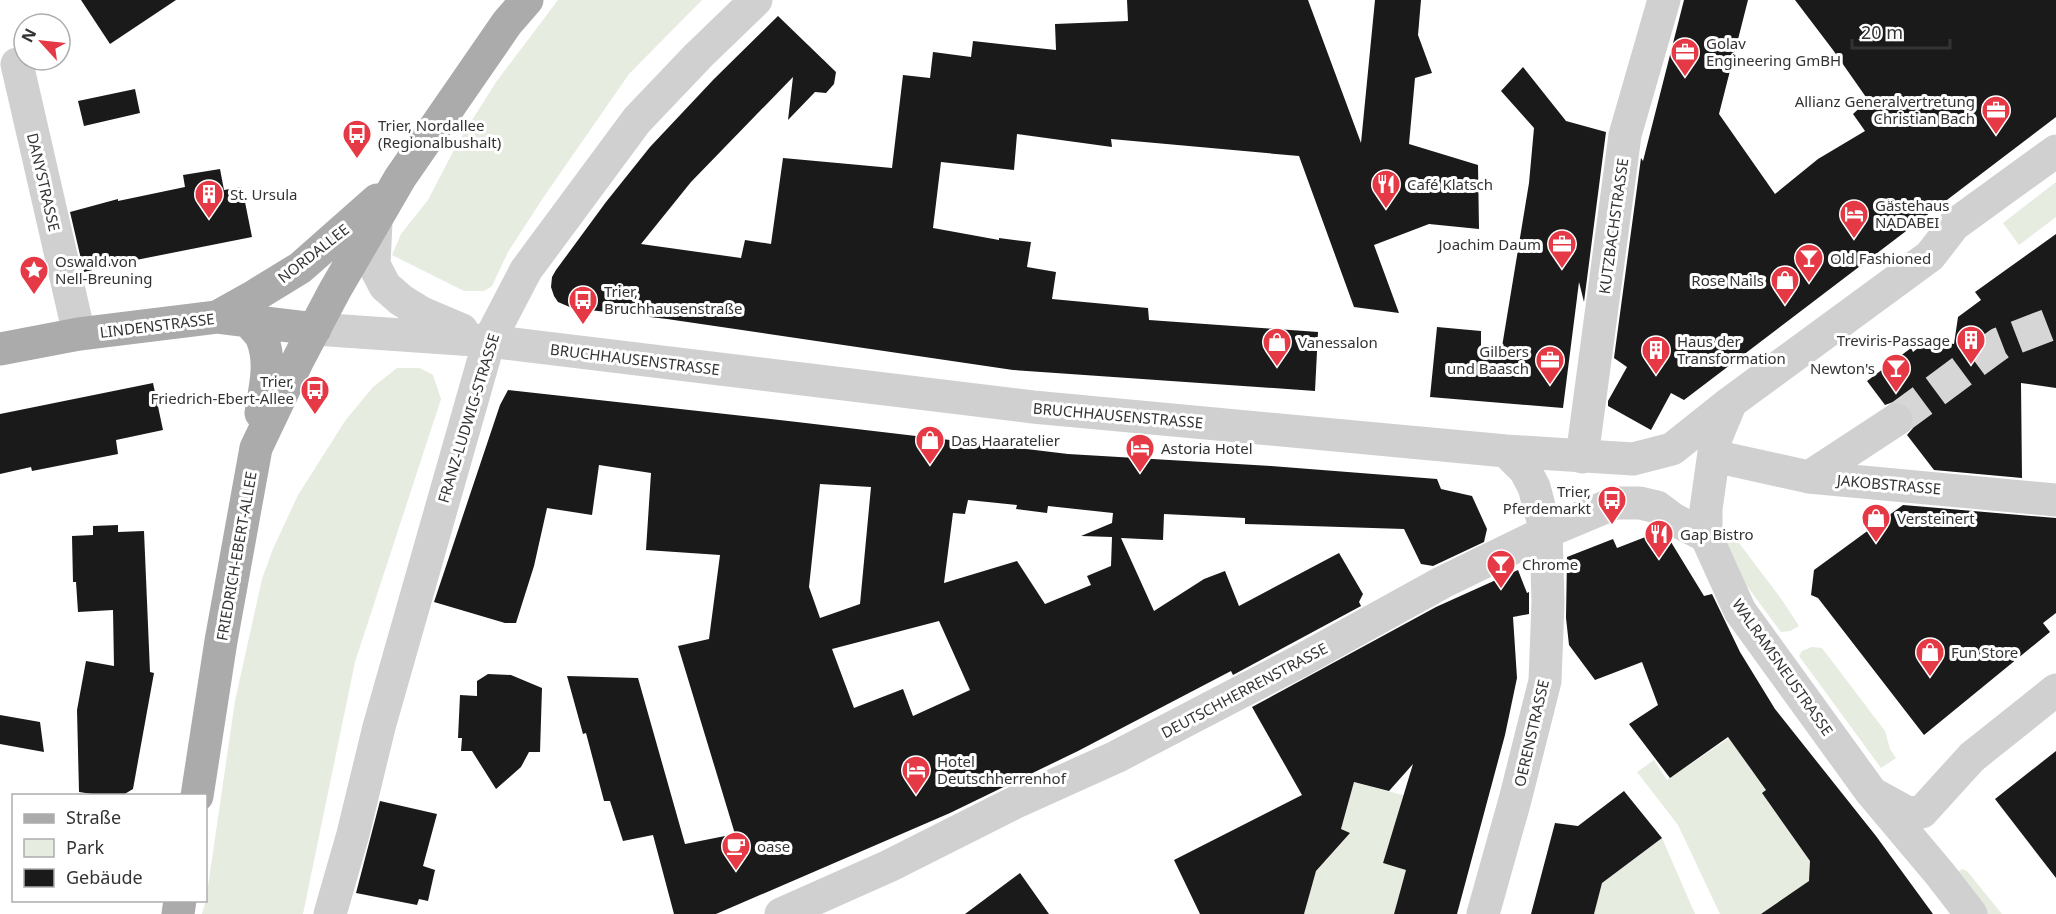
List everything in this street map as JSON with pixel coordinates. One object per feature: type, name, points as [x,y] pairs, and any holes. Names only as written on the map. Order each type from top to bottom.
[{"type":"main road","name":"NORDALLEE","points":[[315,329],[400,178],[507,23],[527,0]]},
{"type":"main road","name":"NORDALLEE","points":[[232,318],[251,298],[300,268],[400,178]]},
{"type":"main road","name":"LINDENSTRASSE","points":[[0,349],[79,334],[232,318],[315,329]]},
{"type":"main road","points":[[232,318],[262,336],[268,368],[256,448]]},
{"type":"main road","name":"FRIEDRICH-EBERT-ALLEE","points":[[197,794],[221,641],[256,448],[315,329]]},
{"type":"street","name":"FRANZ-LUDWIG-STRASSE","points":[[330,914],[353,834],[388,693],[489,341],[526,270],[637,120],[756,0]]},
{"type":"street","name":"KUTZBACHSTRASSE","points":[[1582,457],[1625,135],[1664,0]]},
{"type":"street","name":"DANYSTRASSE","points":[[19,72],[79,334]]},
{"type":"street","name":"BRUCHHAUSENSTRASSE","points":[[315,329],[489,341],[1033,407],[1506,451],[1633,459],[1672,449],[1731,402],[1930,256],[1954,225],[2056,151]]},
{"type":"street","name":"BRUCHHAUSENSTRASSE","points":[[376,222],[374,265],[385,286],[401,300],[422,313],[489,341]]},
{"type":"street","points":[[1706,536],[1706,509],[1716,438],[1731,402]]},
{"type":"street","points":[[1809,477],[1896,420]]},
{"type":"street","name":"OERENSTRASSE","points":[[1483,914],[1545,681],[1548,602],[1546,532],[1534,487],[1525,470],[1506,451]]},
{"type":"street","name":"JAKOBSTRASSE","points":[[1723,458],[1809,477],[2056,500]]},
{"type":"street","name":"DEUTSCHHERRENSTRASSE","points":[[781,914],[889,866],[1014,803],[1116,757],[1300,661],[1443,582],[1546,532],[1615,503],[1641,503],[1656,507],[1673,519],[1706,536]]},
{"type":"street","name":"WALRAMSNEUSTRASSE","points":[[1706,536],[1740,611],[1871,792],[1971,914]]},
{"type":"street","name":"WALRAMSNEUSTRASSE","points":[[1871,792],[1908,813],[1922,812],[1972,757],[2056,690]]},
{"type":"street","name":"WALRAMSNEUSTRASSE","points":[[1940,874],[1930,852],[1931,830],[1936,807],[1947,783]]},
{"type":"green space","points":[[558,0],[702,0],[629,74],[508,252],[492,286],[484,291],[464,291],[392,255],[401,234],[428,200],[457,144],[496,82]]},
{"type":"green space","points":[[2056,182],[2056,217],[2019,245],[2003,223]]},
{"type":"green space","points":[[397,368],[420,368],[433,375],[441,399],[355,662],[303,914],[202,914],[207,902],[235,701],[262,579],[298,495],[345,421],[373,387]]},
{"type":"green space","points":[[1730,531],[1799,626],[1790,631],[1781,632],[1738,574],[1721,535]]},
{"type":"green space","points":[[1812,647],[1822,648],[1885,731],[1890,749],[1896,758],[1881,768],[1799,656],[1802,651]]},
{"type":"green space","points":[[1729,738],[1766,790],[1762,793],[1819,874],[1762,914],[1720,914],[1678,825],[1637,772],[1654,760],[1667,780]]},
{"type":"green space","points":[[1354,782],[1433,803],[1389,842],[1383,863],[1406,870],[1394,914],[1304,914],[1316,871],[1350,833],[1341,829]]},
{"type":"green space","points":[[1662,838],[1695,914],[1594,914],[1602,883]]},
{"type":"green space","points":[[1962,869],[1967,871],[2002,914],[1987,914],[1958,872]]},
{"type":"building","points":[[81,0],[176,0],[110,44]]},
{"type":"building","points":[[1127,0],[1308,0],[1361,143],[1375,0],[1421,0],[1418,35],[1432,73],[1415,78],[1409,144],[1478,165],[1479,229],[1429,224],[1374,245],[1399,313],[1354,307],[1299,156],[1111,139],[1112,147],[1017,134],[1014,170],[941,162],[933,228],[999,240],[999,238],[1031,242],[1027,267],[1056,272],[1052,299],[1148,308],[1149,320],[1318,332],[1315,391],[1013,370],[667,319],[572,308],[558,302],[554,296],[551,287],[552,277],[556,270],[650,147],[778,16],[836,72],[834,84],[826,93],[815,92],[788,120],[793,77],[691,182],[641,244],[741,258],[745,240],[771,244],[783,158],[892,168],[903,75],[930,78],[933,52],[971,57],[973,41],[1056,50],[1055,24],[1128,21]]},
{"type":"building","points":[[1684,0],[1748,0],[1719,114],[1775,194],[1818,159],[1865,131],[1853,114],[1868,100],[1795,0],[2056,0],[2056,117],[1684,400],[1671,393],[1651,430],[1608,406],[1608,401],[1627,367],[1614,358],[1641,158],[1643,161]]},
{"type":"building","points":[[1523,67],[1566,121],[1606,132],[1584,302],[1579,282],[1563,408],[1430,397],[1437,327],[1481,331],[1481,357],[1500,359],[1529,183],[1534,128],[1501,91]]},
{"type":"building","points":[[135,89],[140,113],[84,126],[78,101]]},
{"type":"building","points":[[220,169],[224,190],[242,187],[252,237],[84,272],[70,212],[118,199],[118,201],[185,187],[183,175]]},
{"type":"building","name":"Treviris-Passage","points":[[2056,234],[2056,388],[2021,383],[2022,478],[1934,470],[1907,435],[1913,428],[1915,420],[1911,409],[1904,403],[1896,401],[1885,405],[1867,381],[1911,348],[1913,352],[1928,340],[1954,344],[1958,317],[1981,300],[1975,292]]},
{"type":"building","points":[[153,383],[163,430],[116,440],[118,454],[32,471],[31,467],[0,474],[0,414]]},
{"type":"building","points":[[508,390],[1068,454],[1437,479],[1441,489],[1472,496],[1487,529],[1484,542],[1433,566],[1421,564],[1404,529],[1245,524],[1245,518],[1164,514],[1163,540],[1121,538],[1154,611],[1204,579],[1225,571],[1239,606],[1339,553],[1363,594],[1359,602],[1361,606],[1233,675],[1231,671],[1078,751],[950,813],[716,914],[674,914],[653,835],[623,841],[610,801],[604,801],[586,733],[583,734],[567,676],[638,678],[685,844],[735,834],[678,646],[709,639],[720,555],[646,550],[651,473],[599,465],[592,515],[547,508],[534,566],[516,623],[505,623],[434,602],[500,405]],"holes":[[[820,484],[871,487],[860,604],[820,618],[809,587]],[[968,500],[1017,505],[1016,509],[1047,513],[1048,506],[1113,513],[1112,523],[1081,536],[1112,537],[1111,566],[1087,576],[1091,585],[1045,604],[1017,561],[944,583],[953,513],[965,514]],[[939,621],[970,690],[913,716],[903,689],[854,708],[832,649]]]},
{"type":"building","points":[[1903,505],[2056,518],[2056,613],[2043,623],[2050,632],[1924,735],[1818,598],[1811,595],[1814,570]]},
{"type":"building","points":[[118,525],[118,532],[144,531],[150,672],[154,673],[133,789],[125,794],[79,792],[77,710],[86,661],[114,666],[113,610],[78,612],[76,582],[73,582],[72,536],[93,535],[93,526]]},
{"type":"building","points":[[1648,536],[1659,546],[1671,542],[1704,596],[1712,594],[1740,652],[1775,709],[1876,836],[1933,914],[1761,914],[1809,881],[1810,861],[1762,793],[1766,790],[1728,737],[1670,778],[1629,724],[1658,705],[1642,662],[1595,680],[1569,645],[1566,618],[1567,557],[1613,539],[1617,548]]},
{"type":"building","points":[[1518,570],[1527,593],[1529,592],[1529,614],[1513,617],[1517,678],[1505,735],[1457,914],[1394,914],[1406,870],[1383,863],[1413,764],[1389,791],[1354,782],[1341,829],[1350,833],[1316,871],[1304,914],[1200,914],[1174,860],[1302,795],[1252,707],[1436,607]]},
{"type":"building","points":[[488,674],[511,675],[542,688],[540,752],[529,752],[521,767],[496,789],[472,751],[461,751],[462,738],[458,738],[460,695],[477,696],[477,681]]},
{"type":"building","points":[[0,715],[40,722],[44,752],[0,744]]},
{"type":"building","points":[[2056,751],[2056,878],[1995,799]]},
{"type":"building","points":[[1624,791],[1662,838],[1602,883],[1594,914],[1531,914],[1555,823],[1578,826]]},
{"type":"building","points":[[380,801],[437,814],[423,866],[435,870],[428,901],[419,899],[417,905],[356,893]]},
{"type":"building","points":[[1020,873],[1049,914],[965,914]]},
{"type":"tunnel","points":[[1896,420],[1999,344],[2056,322]]},
{"type":"place","name":"Golav Engineering GmBH","points":[[1685,78]]},
{"type":"place","name":"Allianz Generalvertretung Christian Bach","points":[[1996,136]]},
{"type":"place","name":"Trier, Nordallee (Regionalbushalt)","points":[[357,160]]},
{"type":"place","name":"Café Klatsch","points":[[1386,210]]},
{"type":"place","name":"St. Ursula","points":[[209,220]]},
{"type":"place","name":"Gästehaus NADABEI","points":[[1854,240]]},
{"type":"place","name":"Joachim Daum","points":[[1562,270]]},
{"type":"place","name":"Old Fashioned","points":[[1809,284]]},
{"type":"place","name":"Oswald von Nell-Breuning","points":[[34,296]]},
{"type":"place","name":"Rose Nails","points":[[1785,306]]},
{"type":"place","name":"Trier, Bruchhausenstraße","points":[[583,326]]},
{"type":"place","name":"Treviris-Passage","points":[[1971,366]]},
{"type":"place","name":"Vanessalon","points":[[1277,368]]},
{"type":"place","name":"Haus der Transformation","points":[[1656,376]]},
{"type":"place","name":"Gilbers und Baasch","points":[[1550,386]]},
{"type":"place","name":"Newton's","points":[[1896,394]]},
{"type":"place","name":"Trier, Friedrich-Ebert-Allee","points":[[315,416]]},
{"type":"place","name":"Das Haaratelier","points":[[930,466]]},
{"type":"place","name":"Astoria Hotel","points":[[1140,474]]},
{"type":"place","name":"Trier, Pferdemarkt","points":[[1612,526]]},
{"type":"place","name":"Versteinert","points":[[1876,544]]},
{"type":"place","name":"Gap Bistro","points":[[1659,560]]},
{"type":"place","name":"Chrome","points":[[1501,590]]},
{"type":"place","name":"Fun Store","points":[[1930,678]]},
{"type":"place","name":"Hotel Deutschherrenhof","points":[[916,796]]},
{"type":"place","name":"oase","points":[[736,872]]}]
